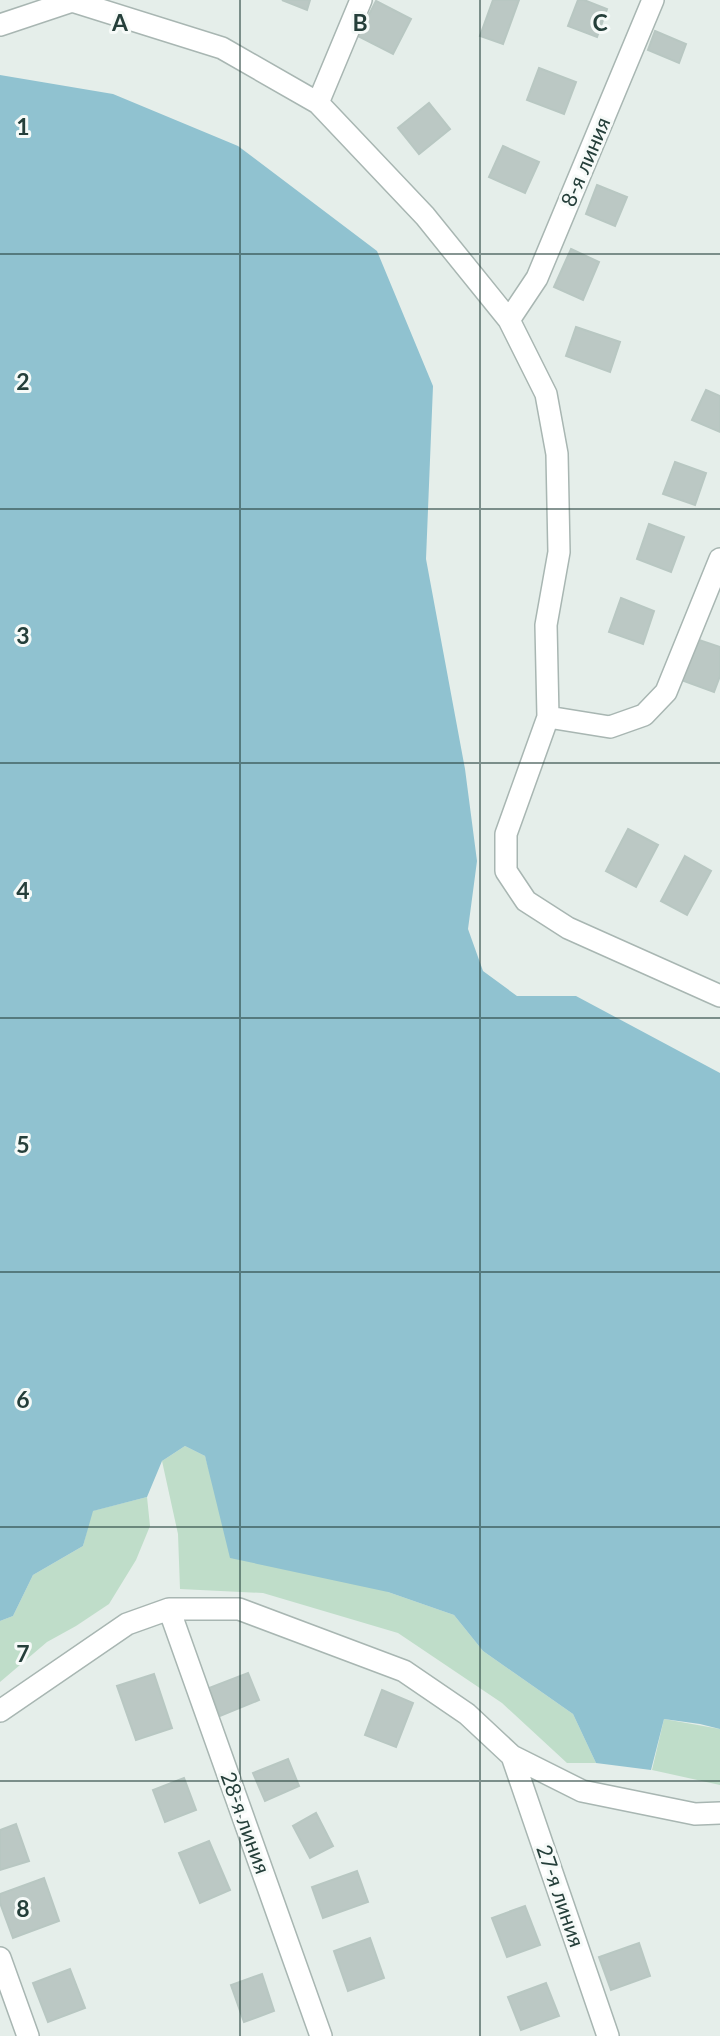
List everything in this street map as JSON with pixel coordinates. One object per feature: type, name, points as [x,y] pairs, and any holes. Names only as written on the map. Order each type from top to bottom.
[{"type":"street","points":[[318,103],[361,0]]},
{"type":"street","name":"8-я линия","points":[[509,320],[537,278],[653,0]]},
{"type":"street","points":[[0,25],[72,1],[222,48],[318,103],[425,216],[509,320],[546,394],[556,454],[559,552],[546,625],[548,717],[506,834],[506,871],[526,901],[568,928],[720,996]]},
{"type":"street","points":[[548,717],[610,727],[644,715],[666,692],[720,559]]},
{"type":"street","points":[[0,1711],[127,1624],[169,1609],[239,1609],[404,1671],[467,1714],[512,1756],[582,1791],[695,1814],[720,1813]]},
{"type":"street","name":"28-я линия","points":[[169,1609],[321,2036]]},
{"type":"street","name":"27-я линия","points":[[512,1756],[608,2036]]},
{"type":"street","points":[[0,1958],[28,2036]]},
{"type":"green space","points":[[185,1446],[205,1456],[211,1477],[388,1592],[454,1615],[483,1651],[573,1714],[596,1763],[567,1763],[502,1703],[398,1633],[263,1593],[180,1589],[178,1534],[162,1461]]},
{"type":"green space","points":[[147,1497],[150,1526],[136,1560],[109,1604],[47,1642],[0,1682],[0,1621],[13,1616],[33,1575],[83,1546],[92,1511]]},
{"type":"green space","points":[[664,1719],[720,1729],[720,1785],[652,1770]]},
{"type":"water","points":[[0,75],[113,94],[238,146],[377,251],[433,386],[426,559],[465,769],[477,861],[468,929],[483,971],[517,996],[576,996],[720,1073],[720,1729],[664,1719],[651,1770],[596,1763],[573,1714],[483,1651],[454,1615],[388,1592],[230,1558],[205,1456],[185,1446],[162,1461],[147,1497],[93,1511],[83,1546],[33,1575],[13,1616],[0,1621]]},
{"type":"building","points":[[282,0],[310,0],[307,10]]},
{"type":"building","points":[[493,0],[519,0],[503,44],[480,36]]},
{"type":"building","points":[[578,0],[607,9],[597,37],[568,26]]},
{"type":"building","points":[[376,1],[411,19],[393,54],[358,36]]},
{"type":"building","points":[[655,31],[686,44],[679,63],[648,50]]},
{"type":"building","points":[[539,68],[576,82],[564,114],[527,100]]},
{"type":"building","points":[[429,103],[450,129],[419,154],[398,128]]},
{"type":"building","points":[[503,146],[539,162],[525,193],[489,177]]},
{"type":"building","points":[[597,185],[627,197],[615,226],[586,214]]},
{"type":"building","points":[[571,249],[599,262],[583,300],[554,287]]},
{"type":"building","points":[[576,327],[620,342],[610,372],[566,356]]},
{"type":"building","points":[[706,390],[720,396],[720,432],[692,420]]},
{"type":"building","points":[[675,462],[706,473],[695,505],[663,494]]},
{"type":"building","points":[[649,524],[684,537],[671,572],[637,559]]},
{"type":"building","points":[[621,598],[654,611],[643,644],[609,632]]},
{"type":"building","points":[[696,639],[720,647],[720,676],[714,692],[681,680]]},
{"type":"building","points":[[628,829],[658,845],[636,887],[606,871]]},
{"type":"building","points":[[685,856],[711,871],[687,915],[661,901]]},
{"type":"building","points":[[248,1673],[259,1700],[220,1716],[209,1688]]},
{"type":"building","points":[[154,1674],[172,1728],[136,1740],[117,1686]]},
{"type":"building","points":[[382,1690],[413,1703],[396,1747],[365,1735]]},
{"type":"building","points":[[288,1759],[299,1786],[265,1801],[253,1773]]},
{"type":"building","points":[[184,1778],[196,1810],[165,1822],[153,1790]]},
{"type":"building","points":[[316,1813],[333,1846],[310,1858],[293,1826]]},
{"type":"building","points":[[16,1824],[29,1861],[0,1870],[0,1830]]},
{"type":"building","points":[[209,1841],[230,1890],[200,1903],[179,1853]]},
{"type":"building","points":[[357,1871],[368,1902],[323,1918],[312,1887]]},
{"type":"building","points":[[44,1878],[59,1921],[13,1938],[0,1903],[0,1894]]},
{"type":"building","points":[[525,1906],[540,1945],[507,1957],[492,1918]]},
{"type":"building","points":[[370,1938],[384,1978],[348,1991],[334,1951]]},
{"type":"building","points":[[639,1943],[650,1976],[611,1990],[599,1957]]},
{"type":"building","points":[[70,1969],[85,2008],[48,2022],[33,1983]]},
{"type":"building","points":[[262,1974],[274,2011],[244,2022],[231,1985]]},
{"type":"building","points":[[546,1983],[559,2016],[521,2030],[508,1997]]}]
